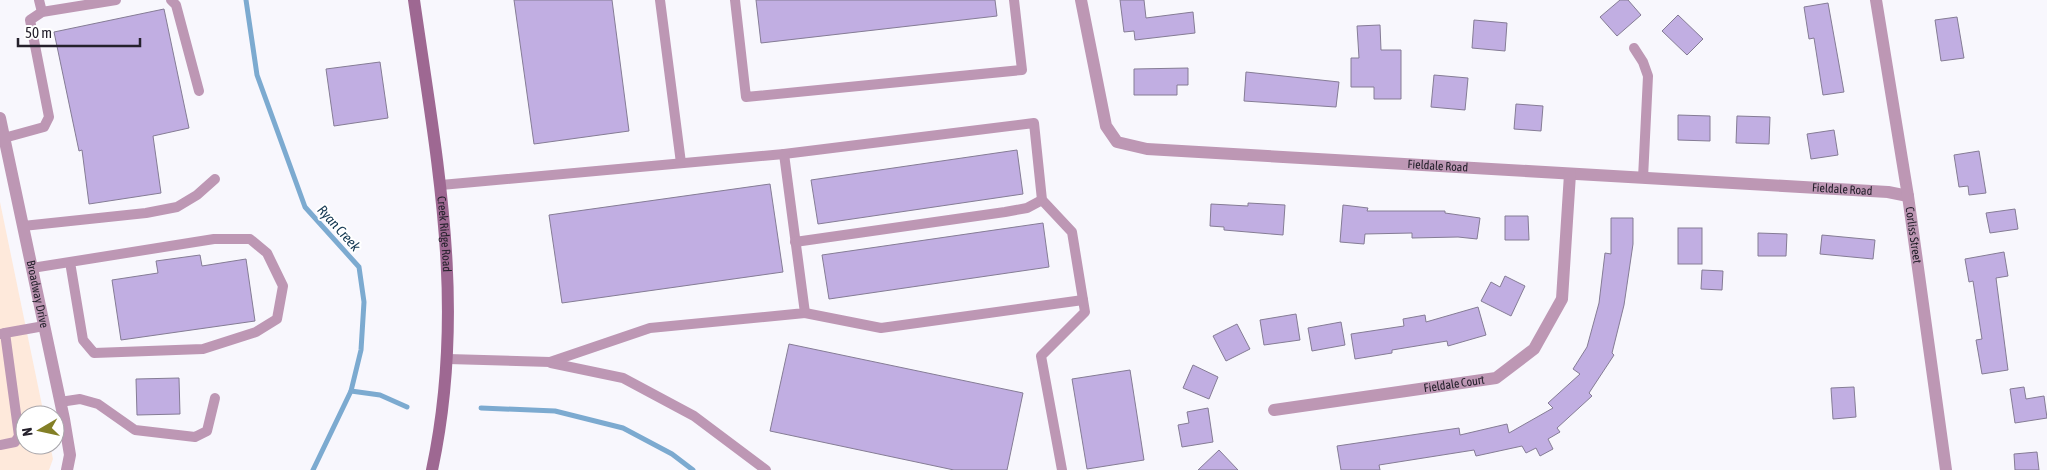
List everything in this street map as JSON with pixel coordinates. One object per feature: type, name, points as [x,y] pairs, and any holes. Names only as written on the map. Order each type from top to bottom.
[{"type":"main road","name":"Creek Ridge Road","points":[[414,0],[441,185],[449,273],[448,359],[442,418],[432,470]]},
{"type":"street","name":"Fieldale Road","points":[[1081,0],[1106,126],[1117,142],[1147,149],[1888,192],[1908,196]]},
{"type":"street","name":"Corliss Street","points":[[1876,0],[1908,196],[1946,470]]},
{"type":"street","name":"Broadway Drive","points":[[0,118],[60,402],[70,455],[67,470]]},
{"type":"street","name":"Fieldale Court","points":[[1274,410],[1496,378],[1534,349],[1562,299],[1570,174]]},
{"type":"lane","points":[[40,0],[42,12]]},
{"type":"lane","points":[[4,138],[44,127],[49,117],[30,20],[42,12],[116,0]]},
{"type":"lane","points":[[171,0],[176,5],[199,91]]},
{"type":"lane","points":[[660,0],[681,163]]},
{"type":"lane","points":[[735,0],[746,97],[1022,70],[1014,0]]},
{"type":"lane","points":[[1634,48],[1644,62],[1648,76],[1643,178]]},
{"type":"lane","points":[[441,185],[784,154],[1034,123],[1042,200],[1072,232],[1085,312],[1041,356],[1062,470]]},
{"type":"lane","points":[[784,154],[805,313]]},
{"type":"lane","points":[[23,226],[146,213],[177,207],[196,195],[215,179]]},
{"type":"lane","points":[[795,242],[1004,212],[1027,208],[1042,200]]},
{"type":"lane","points":[[32,268],[214,239],[250,239],[267,253],[284,286],[277,319],[256,332],[203,349],[94,354],[83,340],[70,262]]},
{"type":"lane","points":[[550,362],[650,328],[805,313],[881,328],[1083,300]]},
{"type":"lane","points":[[0,445],[15,442],[19,436],[2,333],[44,326]]},
{"type":"lane","points":[[448,359],[550,362],[623,378],[694,416],[766,470]]},
{"type":"lane","points":[[60,402],[80,399],[98,404],[135,430],[195,437],[207,431],[215,398]]},
{"type":"shaded area","points":[[0,202],[42,405],[15,405],[15,455],[52,455],[53,459],[49,470],[0,470]]},
{"type":"building","points":[[514,0],[612,0],[629,131],[534,144]]},
{"type":"building","points":[[756,0],[995,0],[997,16],[761,43]]},
{"type":"building","points":[[1120,0],[1144,0],[1146,18],[1193,12],[1195,33],[1135,40],[1134,31],[1124,32]]},
{"type":"building","points":[[1620,0],[1628,0],[1641,15],[1617,36],[1600,17]]},
{"type":"building","points":[[1828,3],[1844,92],[1823,95],[1814,38],[1809,39],[1804,7]]},
{"type":"building","points":[[164,9],[189,128],[153,136],[161,193],[89,204],[82,150],[79,151],[54,32]]},
{"type":"building","points":[[1678,15],[1703,39],[1687,55],[1662,31]]},
{"type":"building","points":[[1957,17],[1964,58],[1941,61],[1935,20]]},
{"type":"building","points":[[1474,20],[1507,23],[1505,51],[1472,48]]},
{"type":"building","points":[[1380,25],[1381,50],[1401,50],[1401,99],[1374,99],[1374,87],[1351,87],[1351,58],[1359,58],[1357,26]]},
{"type":"building","points":[[380,62],[388,118],[334,126],[326,69]]},
{"type":"building","points":[[1188,68],[1188,85],[1177,85],[1177,95],[1134,95],[1134,69]]},
{"type":"building","points":[[1246,72],[1339,82],[1336,107],[1244,101]]},
{"type":"building","points":[[1434,75],[1468,78],[1465,110],[1431,107]]},
{"type":"building","points":[[1516,104],[1543,106],[1541,131],[1514,129]]},
{"type":"building","points":[[1678,115],[1710,116],[1710,141],[1678,140]]},
{"type":"building","points":[[1737,116],[1770,117],[1769,144],[1736,143]]},
{"type":"building","points":[[1834,130],[1838,155],[1811,159],[1807,134]]},
{"type":"building","points":[[1017,150],[1023,194],[818,224],[811,180]]},
{"type":"building","points":[[1979,151],[1986,193],[1969,195],[1968,186],[1959,187],[1954,155]]},
{"type":"building","points":[[770,184],[783,272],[562,303],[549,215]]},
{"type":"building","points":[[1248,203],[1285,205],[1283,235],[1224,230],[1224,227],[1210,226],[1211,204],[1248,206]]},
{"type":"building","points":[[1343,205],[1368,208],[1367,211],[1445,211],[1445,213],[1480,218],[1477,239],[1458,237],[1412,238],[1412,233],[1365,234],[1364,244],[1340,242]]},
{"type":"building","points":[[2015,209],[2018,229],[1990,233],[1986,213]]},
{"type":"building","points":[[1505,216],[1528,216],[1529,240],[1505,240]]},
{"type":"building","points":[[1611,218],[1633,218],[1633,244],[1624,305],[1612,353],[1614,355],[1589,393],[1592,396],[1557,428],[1560,432],[1548,439],[1553,449],[1540,456],[1536,448],[1526,453],[1522,446],[1476,456],[1474,450],[1379,465],[1380,470],[1341,470],[1337,446],[1459,428],[1460,435],[1507,424],[1509,433],[1553,408],[1548,403],[1580,374],[1573,369],[1587,347],[1599,303],[1605,253],[1611,254]]},
{"type":"building","points":[[1043,223],[1049,267],[829,299],[822,255]]},
{"type":"building","points":[[1678,228],[1702,228],[1702,264],[1678,264]]},
{"type":"building","points":[[1758,233],[1787,234],[1786,256],[1758,256]]},
{"type":"building","points":[[1822,235],[1875,240],[1873,259],[1820,254]]},
{"type":"building","points":[[2004,252],[2008,276],[1996,278],[2008,370],[1982,374],[1976,340],[1982,339],[1973,281],[1969,282],[1965,259]]},
{"type":"building","points":[[200,255],[202,266],[246,259],[255,321],[121,340],[112,280],[158,273],[156,261]]},
{"type":"building","points":[[1702,270],[1723,271],[1722,290],[1701,289]]},
{"type":"building","points":[[1505,276],[1525,286],[1511,316],[1481,301],[1491,282],[1500,287]]},
{"type":"building","points":[[1478,307],[1486,335],[1448,346],[1447,341],[1392,350],[1392,353],[1355,359],[1351,334],[1404,326],[1403,319],[1425,315],[1426,322]]},
{"type":"building","points":[[1296,314],[1300,340],[1264,345],[1260,320]]},
{"type":"building","points":[[1341,322],[1345,345],[1312,351],[1308,328]]},
{"type":"building","points":[[1237,324],[1250,349],[1226,361],[1213,336]]},
{"type":"building","points":[[789,344],[1023,393],[1007,470],[954,470],[770,431]]},
{"type":"building","points":[[1193,365],[1218,377],[1209,399],[1183,388]]},
{"type":"building","points":[[1130,370],[1144,460],[1087,469],[1072,379]]},
{"type":"building","points":[[179,378],[180,414],[137,415],[136,379]]},
{"type":"building","points":[[1854,387],[1856,417],[1833,419],[1831,388]]},
{"type":"building","points":[[2024,387],[2026,399],[2044,396],[2047,418],[2015,423],[2010,389]]},
{"type":"building","points":[[1208,408],[1213,442],[1182,447],[1178,425],[1189,423],[1187,412]]},
{"type":"building","points":[[1219,450],[1238,470],[1198,470]]},
{"type":"building","points":[[2037,452],[2039,470],[2015,470],[2014,454]]},
{"type":"waterway","name":"Ryan Creek","points":[[246,0],[257,75],[305,207],[359,267],[364,302],[361,350],[351,391],[313,470]]},
{"type":"waterway","points":[[351,391],[380,395],[407,407]]},
{"type":"waterway","points":[[481,408],[555,411],[623,428],[672,454],[693,470]]}]
